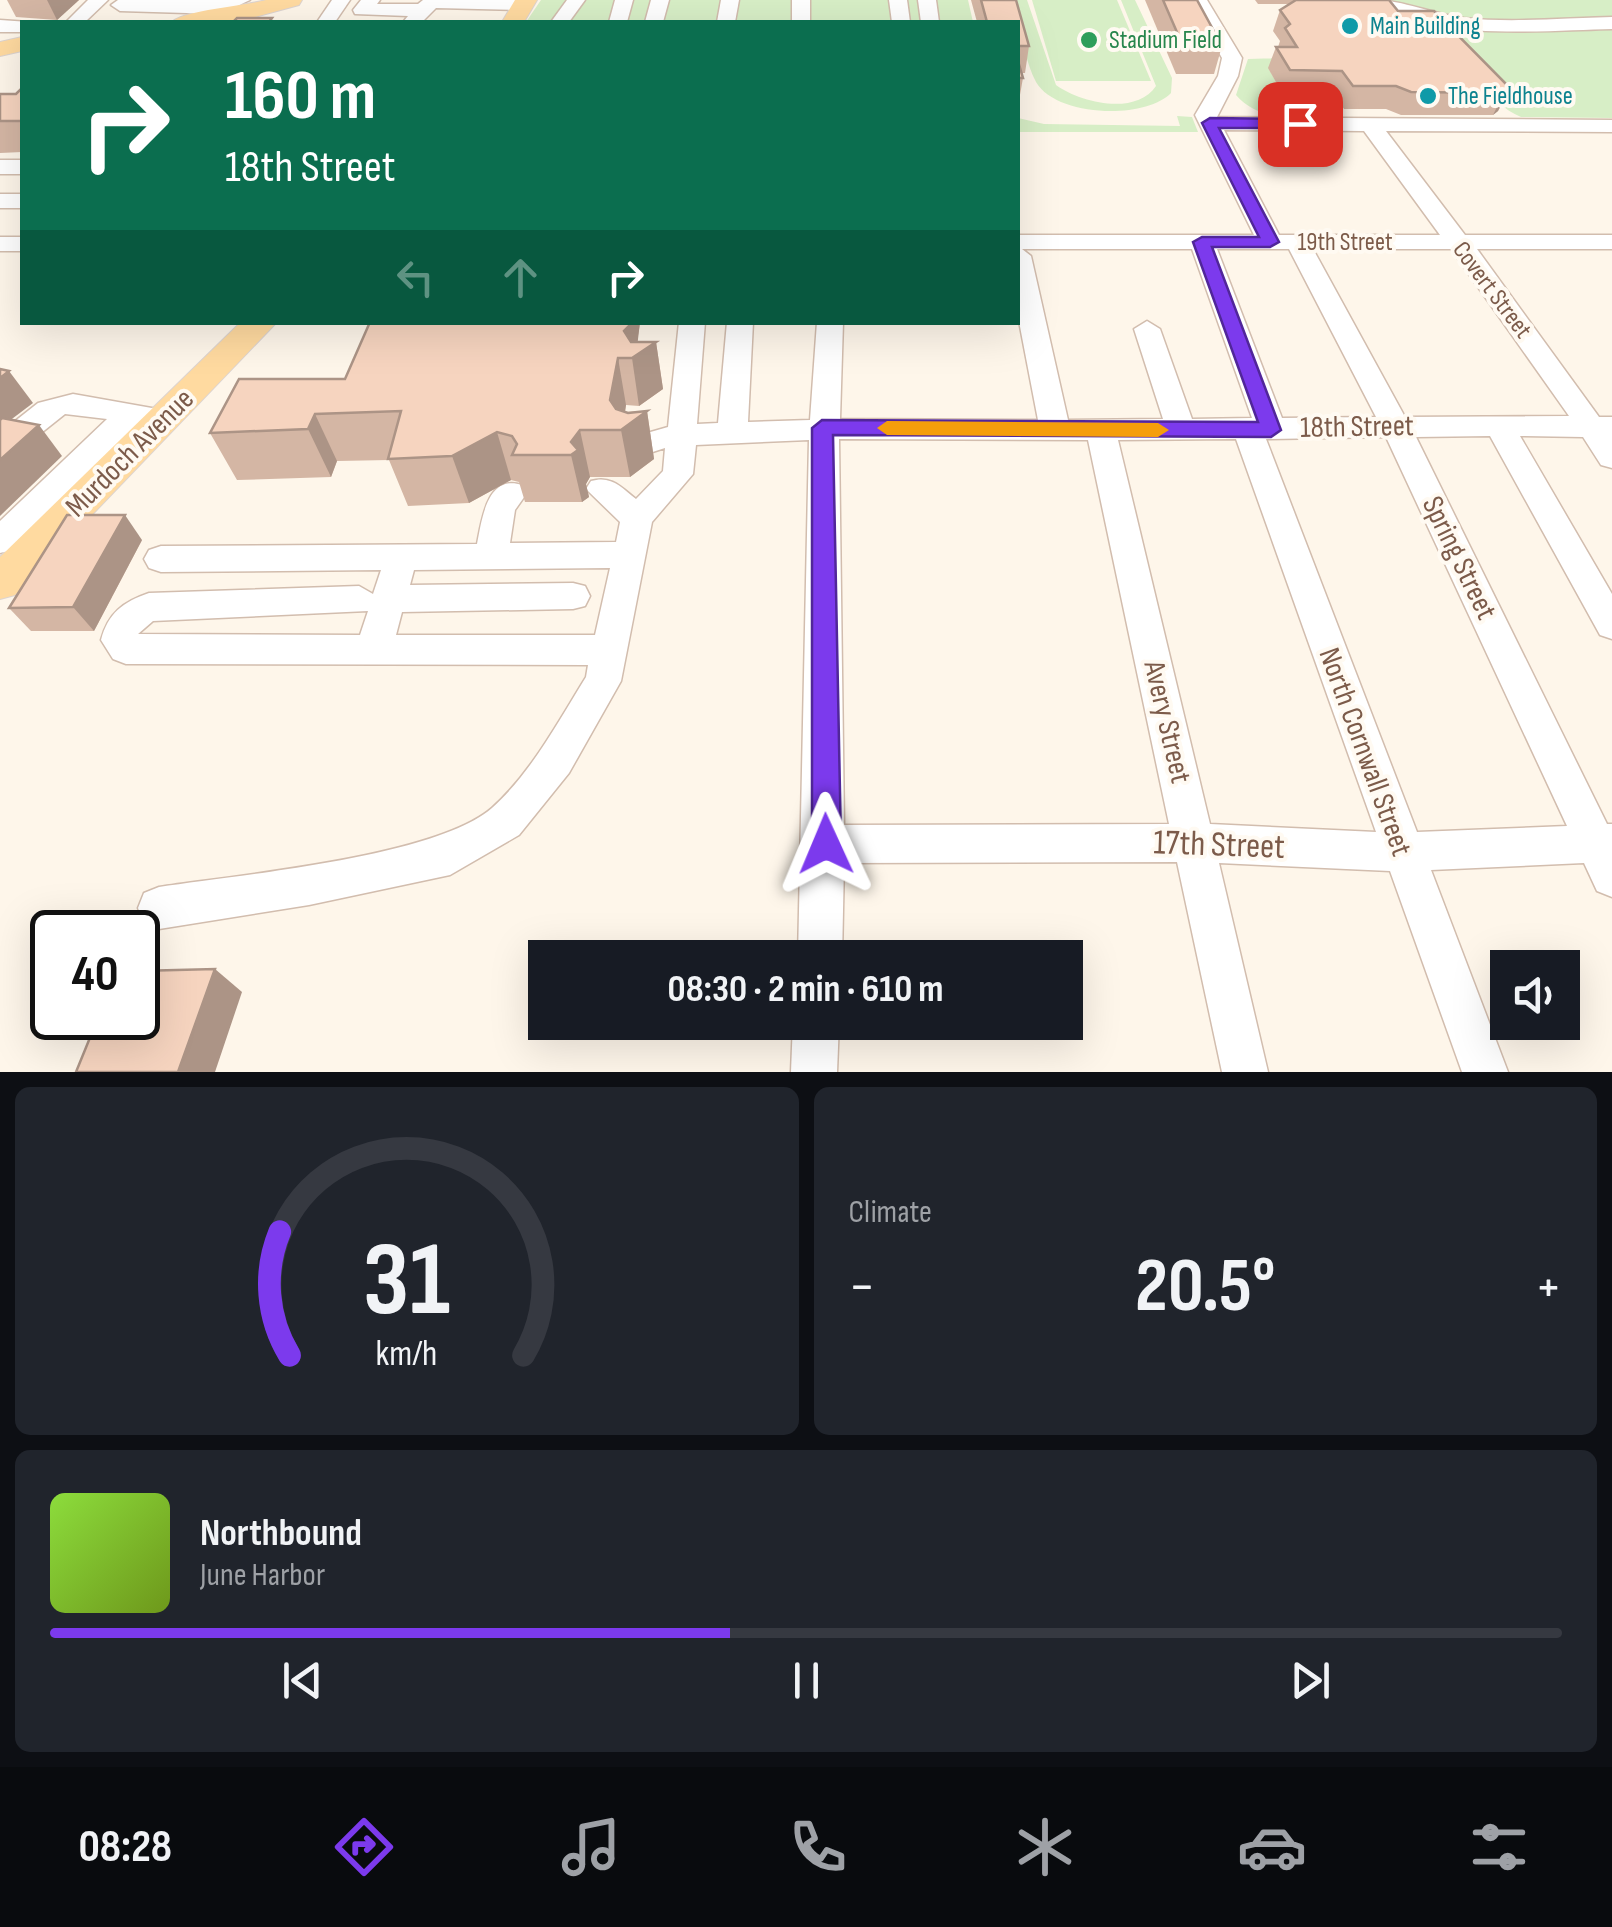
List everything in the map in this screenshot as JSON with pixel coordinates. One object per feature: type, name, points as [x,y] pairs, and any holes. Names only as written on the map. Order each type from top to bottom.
[{"type":"main road","points":[[201,20],[234,16],[291,0]]},
{"type":"main road","name":"Murdoch Avenue","points":[[0,583],[149,418],[258,325]]},
{"type":"street","points":[[0,13],[15,0]]},
{"type":"street","points":[[77,20],[100,0]]},
{"type":"street","points":[[102,20],[122,2],[220,8],[241,0]]},
{"type":"street","points":[[371,0],[362,10],[521,9]]},
{"type":"street","points":[[1198,0],[1232,58],[1206,115],[1210,123],[1612,126]]},
{"type":"street","points":[[1382,0],[1414,14],[1456,22],[1612,23]]},
{"type":"street","points":[[1220,90],[1264,124]]},
{"type":"street","name":"Spring Street","points":[[1210,123],[1395,425],[1606,854]]},
{"type":"street","name":"Covert Street","points":[[1370,124],[1456,242],[1601,426],[1612,457]]},
{"type":"street","points":[[1586,126],[1612,154]]},
{"type":"street","name":"19th Street","points":[[1020,242],[1612,242]]},
{"type":"street","name":"North Cornwall Street","points":[[1202,242],[1400,852],[1484,1072]]},
{"type":"street","points":[[1020,265],[1055,430]]},
{"type":"street","points":[[159,908],[309,885],[450,855],[505,822],[555,761],[603,681],[648,467],[678,474],[692,325]]},
{"type":"street","points":[[732,434],[740,325]]},
{"type":"street","points":[[821,940],[826,844],[822,428],[830,325]]},
{"type":"street","points":[[1147,329],[1180,430]]},
{"type":"street","name":"18th Street","points":[[688,371],[654,386],[664,406],[684,422],[732,434],[822,428],[1260,430],[1395,425],[1601,426]]},
{"type":"street","points":[[0,450],[56,404],[75,402],[149,418]]},
{"type":"street","points":[[0,541],[123,421],[149,418]]},
{"type":"street","points":[[1499,426],[1612,625]]},
{"type":"street","name":"Avery Street","points":[[1101,430],[1245,1072]]},
{"type":"street","points":[[602,489],[634,537]]},
{"type":"street","points":[[491,555],[500,508],[511,493]]},
{"type":"street","points":[[161,559],[580,555],[634,537]]},
{"type":"street","points":[[565,648],[580,555]]},
{"type":"street","points":[[373,652],[373,600],[401,557]]},
{"type":"street","points":[[573,596],[149,608],[129,616],[121,628],[120,640],[126,650],[610,650]]},
{"type":"street","name":"17th Street","points":[[826,844],[1195,843],[1400,852],[1606,854]]},
{"type":"street","points":[[814,1072],[815,1040]]},
{"type":"green space","points":[[541,0],[968,0],[973,20],[527,20]]},
{"type":"green space","points":[[1013,0],[1027,0],[1056,85],[1079,97],[1122,104],[1147,95],[1156,86],[1121,0],[1135,0],[1172,78],[1171,93],[1159,102],[1122,111],[1081,108],[1062,102],[1046,94],[1036,82]]},
{"type":"green space","name":"Stadium Field","points":[[1032,0],[1117,0],[1151,81],[1056,81]]},
{"type":"green space","points":[[1390,0],[1612,0],[1612,21],[1470,21],[1415,10]]},
{"type":"green space","points":[[1467,30],[1612,30],[1612,118],[1521,117],[1509,111],[1482,82],[1455,34]]},
{"type":"green space","points":[[1283,58],[1269,69],[1283,95],[1329,95],[1342,116],[1271,115],[1236,95],[1248,59]]},
{"type":"green space","points":[[1177,116],[1192,117],[1198,132],[1020,132],[1020,118],[1044,124],[1180,126]]},
{"type":"building","points":[[981,0],[1016,0],[1029,46],[1020,46],[1020,20],[986,20]]},
{"type":"building","points":[[1163,0],[1197,0],[1222,46],[1183,46]]},
{"type":"building","points":[[1296,0],[1389,0],[1398,11],[1434,11],[1510,88],[1504,93],[1411,92],[1396,86],[1353,86],[1342,71],[1290,70],[1276,47],[1297,47],[1285,28],[1290,24],[1280,10]]},
{"type":"building","points":[[237,18],[272,18],[270,20]]},
{"type":"building","points":[[20,90],[20,121],[0,121],[0,94],[16,94]]},
{"type":"building","points":[[369,325],[630,325],[624,331],[631,342],[656,342],[632,358],[618,358],[610,400],[616,409],[628,413],[647,411],[621,430],[580,430],[571,442],[578,450],[571,455],[512,455],[517,444],[512,436],[497,432],[452,456],[388,459],[401,411],[315,414],[308,429],[210,433],[239,379],[345,379]]},
{"type":"building","points":[[0,420],[39,425],[0,460]]},
{"type":"building","points":[[67,515],[125,515],[73,607],[9,608]]},
{"type":"building","points":[[215,969],[178,1072],[76,1072],[89,1040],[160,1040],[160,970]]},
{"type":"slow traffic","points":[[887,428],[1158,430]]},
{"type":"place","name":"Main Building","points":[[1350,26]]},
{"type":"place","name":"Stadium Field","points":[[1089,40]]},
{"type":"place","name":"The Fieldhouse","points":[[1428,96]]},
{"type":"route","points":[[826,844],[822,428],[1271,430],[1202,242],[1270,242],[1210,123],[1300,124]]}]
